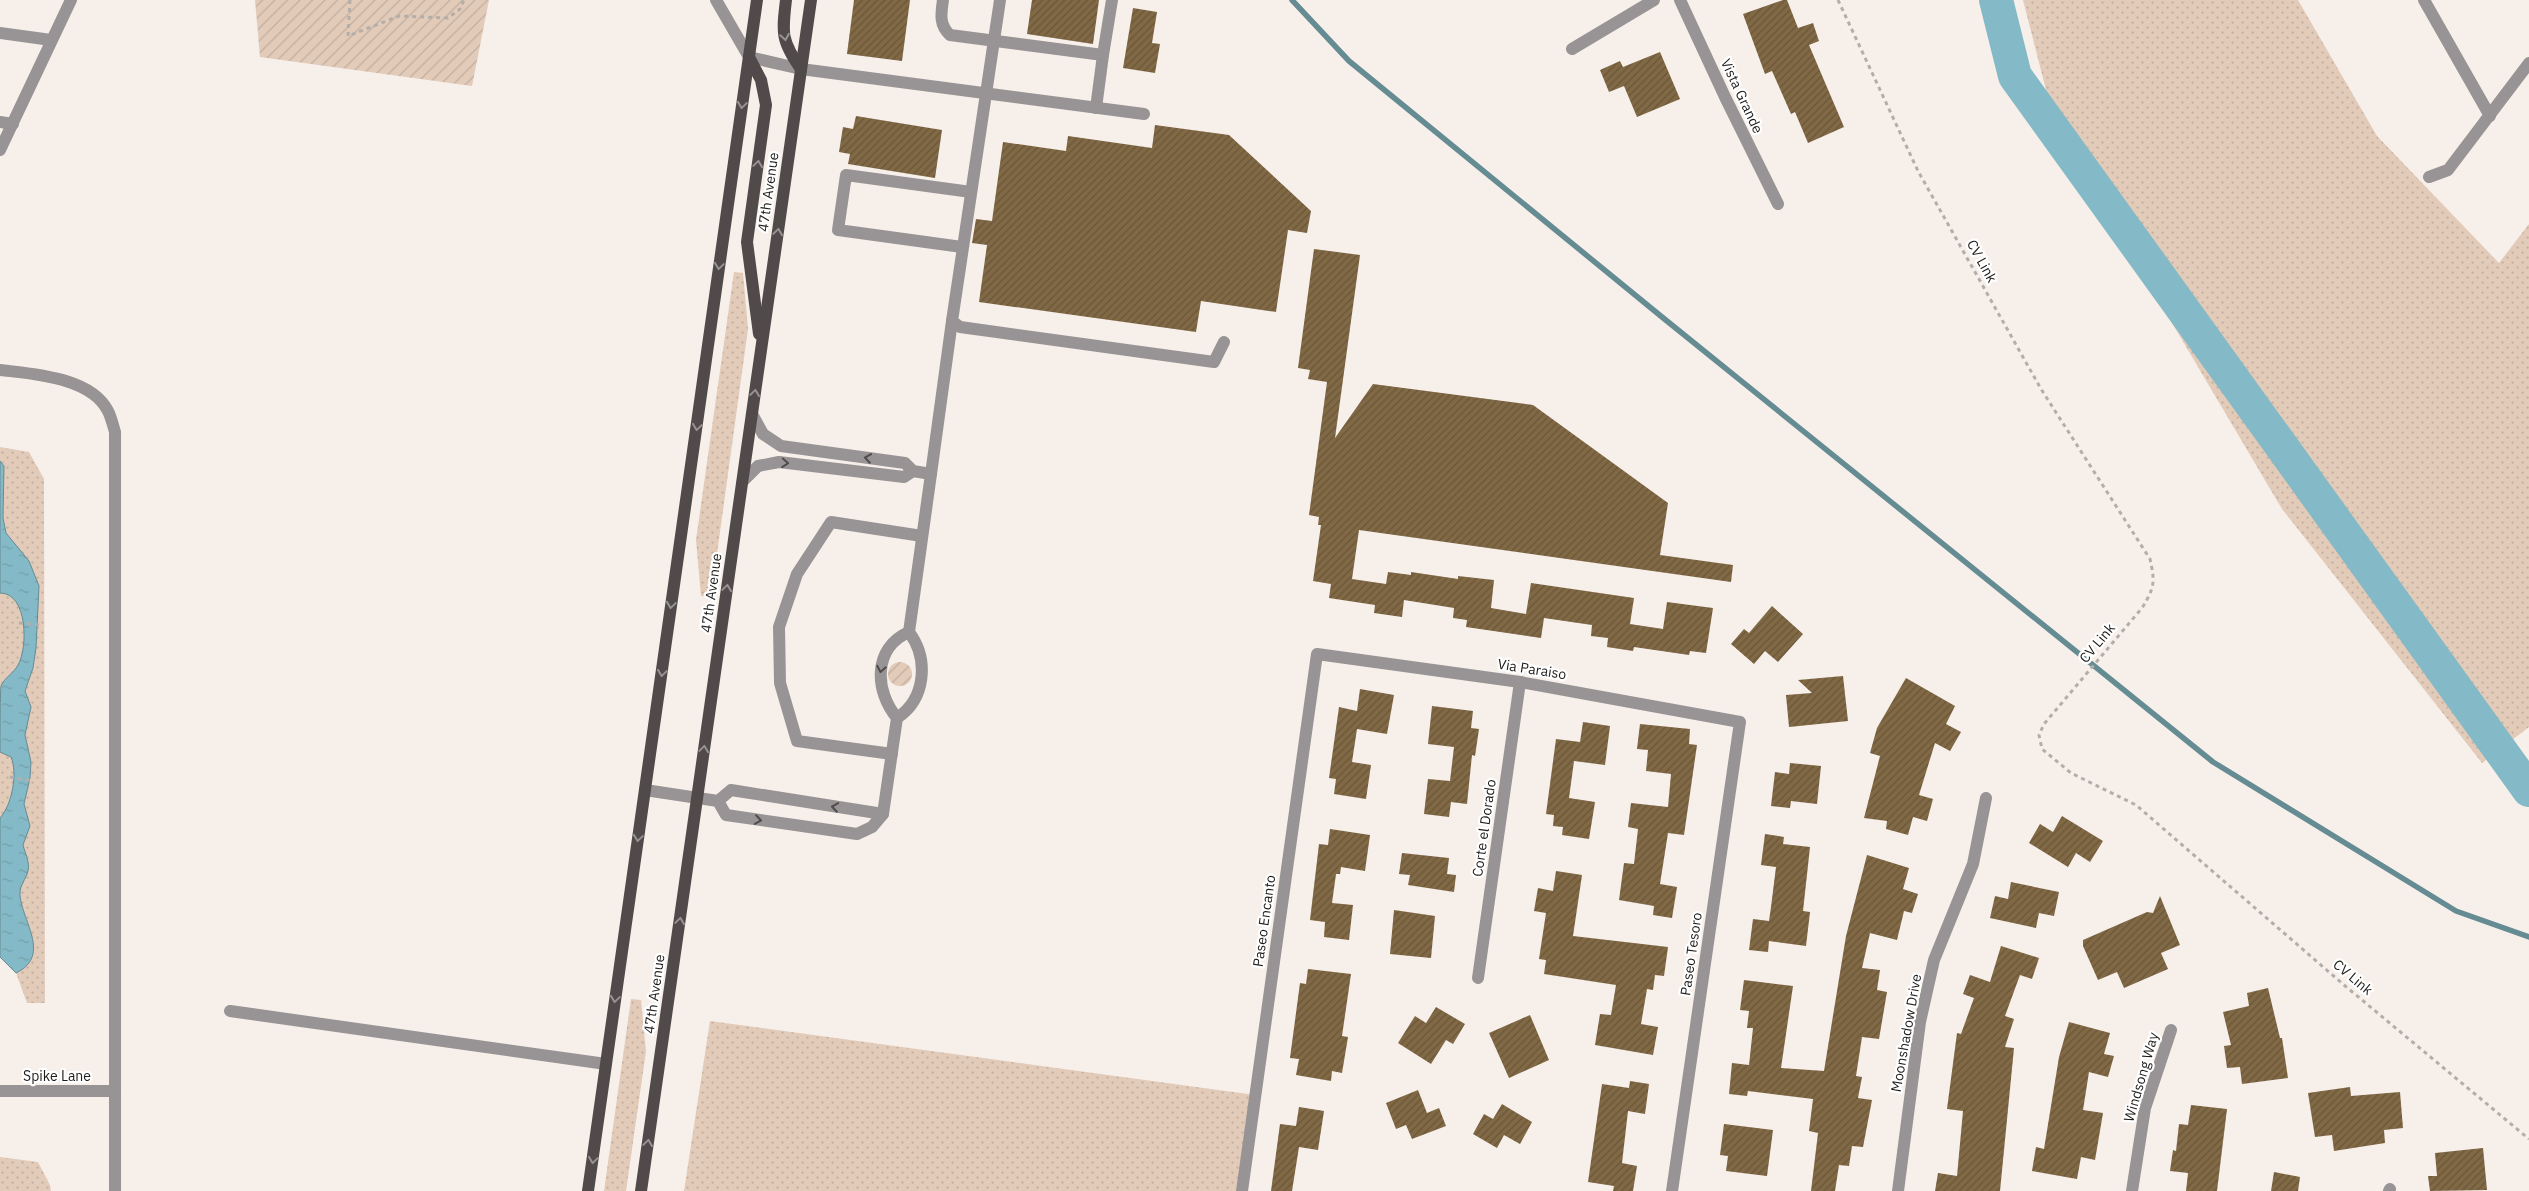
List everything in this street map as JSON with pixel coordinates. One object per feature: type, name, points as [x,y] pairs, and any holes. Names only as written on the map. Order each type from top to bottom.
[{"type":"main road","points":[[588,1191],[757,0]]},
{"type":"main road","points":[[786,0],[783,24],[787,49],[801,68]]},
{"type":"main road","name":"47th Avenue","points":[[641,1191],[811,0]]},
{"type":"main road","points":[[749,57],[761,80],[766,105],[748,242],[761,351]]},
{"type":"street","points":[[0,150],[14,124],[71,0]]},
{"type":"street","points":[[716,0],[749,57],[801,68],[1144,114]]},
{"type":"street","points":[[943,0],[941,17],[943,28],[950,35],[1103,55]]},
{"type":"street","points":[[897,718],[907,712],[913,704],[922,678],[920,651],[909,632],[962,247],[1000,0]]},
{"type":"street","points":[[1096,108],[1112,0]]},
{"type":"street","points":[[1572,49],[1654,0]]},
{"type":"street","name":"Vista Grande","points":[[1680,0],[1733,114],[1778,204]]},
{"type":"street","points":[[2424,0],[2490,116]]},
{"type":"street","points":[[0,33],[51,40]]},
{"type":"street","points":[[2429,177],[2448,170],[2529,63]]},
{"type":"street","points":[[0,122],[14,124]]},
{"type":"street","points":[[962,247],[838,230],[846,175],[971,192]]},
{"type":"street","points":[[952,321],[960,328],[1214,362],[1224,342]]},
{"type":"street","points":[[0,370],[71,382],[89,390],[107,409],[115,432],[115,1191]]},
{"type":"street","points":[[752,414],[763,434],[781,446],[905,463],[913,471],[931,474]]},
{"type":"street","points":[[743,481],[758,466],[779,462],[904,477],[913,471]]},
{"type":"street","points":[[892,754],[796,741],[780,683],[779,627],[797,574],[831,522],[922,536]]},
{"type":"street","points":[[718,800],[726,815],[857,834],[872,828],[883,814],[897,718],[883,698],[880,671],[884,657],[891,645],[899,636],[909,632]]},
{"type":"street","name":"Via Paraiso","points":[[1317,654],[1520,682],[1740,722]]},
{"type":"street","name":"Paseo Encanto","points":[[1242,1191],[1317,654]]},
{"type":"street","name":"Corte el Dorado","points":[[1478,978],[1520,682]]},
{"type":"street","name":"Paseo Tesoro","points":[[1672,1191],[1740,722]]},
{"type":"street","points":[[645,790],[718,800],[731,790],[883,814]]},
{"type":"street","name":"Moonshadow Drive","points":[[1898,1191],[1920,1022],[1932,968],[1972,864],[1986,798]]},
{"type":"street","points":[[230,1011],[606,1064]]},
{"type":"street","name":"Windsong Way","points":[[2132,1191],[2145,1108],[2171,1030]]},
{"type":"street","name":"Spike Lane","points":[[0,1091],[115,1091]]},
{"type":"path","points":[[350,0],[348,36],[399,16],[448,18],[460,8],[464,0]]},
{"type":"path","name":"CV Link","points":[[1838,0],[1918,170],[2041,389],[2150,559],[2154,581],[2152,592],[2142,608],[2046,722],[2039,735],[2042,749],[2071,773],[2136,805],[2344,985],[2529,1139]]},
{"type":"path","points":[[19,623],[42,625]]},
{"type":"path","points":[[10,777],[33,781]]},
{"type":"shaded area","points":[[255,0],[489,0],[472,86],[260,57]]},
{"type":"shaded area","points":[[2023,0],[2298,0],[2377,136],[2499,263],[2529,224],[2529,727],[2482,763],[2282,509],[2055,125]]},
{"type":"shaded area","points":[[734,272],[743,273],[748,329],[711,597],[701,596],[696,540]]},
{"type":"shaded area","points":[[0,447],[29,452],[44,479],[45,1003],[27,1003],[16,973],[0,957]]},
{"type":"shaded area","points":[[900,662],[909,665],[912,674],[909,683],[900,686],[891,683],[888,674],[891,665]]},
{"type":"shaded area","points":[[631,999],[641,1000],[646,1051],[626,1191],[604,1191]]},
{"type":"shaded area","points":[[710,1021],[1255,1095],[1242,1191],[684,1191]]},
{"type":"shaded area","points":[[0,1157],[38,1162],[50,1185],[51,1191],[0,1191]]},
{"type":"water","points":[[0,461],[4,466],[3,518],[6,533],[29,561],[39,586],[36,648],[33,668],[25,691],[31,707],[25,735],[31,762],[30,778],[24,804],[30,826],[23,845],[28,861],[28,871],[20,893],[21,903],[34,947],[32,957],[27,965],[16,973],[0,957],[0,818],[11,797],[14,771],[11,757],[0,752],[0,698],[2,683],[18,665],[24,635],[21,611],[16,602],[9,595],[0,593]]},
{"type":"building","points":[[854,0],[910,0],[902,61],[847,54]]},
{"type":"building","points":[[1032,0],[1099,0],[1093,44],[1027,34]]},
{"type":"building","points":[[1787,0],[1798,28],[1813,23],[1819,41],[1809,45],[1844,127],[1808,143],[1795,112],[1791,114],[1772,71],[1765,74],[1743,14]]},
{"type":"building","points":[[1133,8],[1157,12],[1152,43],[1160,44],[1155,73],[1123,68]]},
{"type":"building","points":[[1660,52],[1680,99],[1637,117],[1624,86],[1609,92],[1600,70],[1620,61],[1623,67]]},
{"type":"building","points":[[856,116],[942,130],[935,178],[848,164],[850,154],[839,152],[843,127],[853,129]]},
{"type":"building","points":[[1155,125],[1229,135],[1311,211],[1307,233],[1288,230],[1276,312],[1201,301],[1196,332],[979,302],[987,245],[972,243],[976,219],[992,221],[1003,142],[1066,151],[1068,136],[1152,148]]},
{"type":"building","points":[[1314,249],[1360,255],[1335,438],[1373,384],[1533,405],[1668,503],[1660,555],[1733,565],[1731,582],[1359,530],[1352,579],[1386,584],[1388,572],[1411,575],[1411,572],[1458,579],[1458,576],[1494,580],[1491,608],[1526,614],[1531,583],[1634,598],[1630,624],[1663,629],[1667,602],[1713,608],[1706,653],[1690,651],[1689,655],[1634,647],[1633,651],[1607,647],[1608,638],[1591,636],[1592,625],[1544,618],[1541,638],[1466,627],[1467,620],[1453,618],[1454,608],[1404,600],[1402,617],[1374,613],[1375,605],[1329,598],[1331,584],[1313,581],[1321,525],[1318,525],[1319,517],[1309,515],[1327,382],[1308,379],[1310,370],[1298,368]]},
{"type":"building","points":[[1772,606],[1803,634],[1778,662],[1765,651],[1754,664],[1731,644],[1744,629],[1749,633]]},
{"type":"building","points":[[1843,676],[1848,721],[1789,727],[1786,695],[1812,693],[1798,680]]},
{"type":"building","points":[[1906,678],[1955,706],[1946,724],[1961,732],[1950,751],[1935,743],[1919,795],[1933,799],[1927,821],[1913,817],[1908,835],[1886,829],[1887,821],[1864,818],[1880,756],[1870,753],[1877,728]]},
{"type":"building","points":[[1360,689],[1394,695],[1387,734],[1357,729],[1352,762],[1371,765],[1366,799],[1334,794],[1336,779],[1329,778],[1339,707],[1357,711]]},
{"type":"building","points":[[1432,706],[1473,711],[1471,728],[1479,729],[1475,756],[1472,755],[1467,804],[1451,802],[1449,817],[1424,814],[1428,779],[1450,781],[1454,747],[1428,744]]},
{"type":"building","points":[[1583,722],[1610,726],[1605,765],[1574,761],[1569,798],[1595,802],[1589,839],[1562,835],[1563,827],[1553,826],[1554,815],[1546,814],[1556,739],[1580,742]]},
{"type":"building","points":[[1640,724],[1690,729],[1689,744],[1697,745],[1684,835],[1668,833],[1660,884],[1677,887],[1672,918],[1653,915],[1654,906],[1619,900],[1624,863],[1634,864],[1638,829],[1628,827],[1631,803],[1668,807],[1671,774],[1646,771],[1648,750],[1637,749]]},
{"type":"building","points":[[1790,763],[1821,766],[1817,804],[1791,801],[1790,808],[1771,806],[1775,772],[1789,774]]},
{"type":"building","points":[[2062,816],[2103,841],[2090,862],[2076,853],[2068,867],[2029,843],[2040,824],[2053,832]]},
{"type":"building","points":[[1330,829],[1370,835],[1365,871],[1341,867],[1340,874],[1336,874],[1332,903],[1353,905],[1349,940],[1324,937],[1325,922],[1310,920],[1319,844],[1328,845]]},
{"type":"building","points":[[1765,834],[1784,837],[1783,844],[1810,847],[1803,911],[1810,912],[1806,946],[1769,941],[1768,952],[1749,950],[1753,919],[1769,921],[1771,907],[1776,867],[1761,865]]},
{"type":"building","points":[[1402,853],[1449,858],[1447,874],[1456,875],[1454,892],[1408,885],[1410,875],[1399,874]]},
{"type":"building","points":[[1867,855],[1909,868],[1903,889],[1918,894],[1912,913],[1904,911],[1897,940],[1870,933],[1862,968],[1880,970],[1877,990],[1887,992],[1879,1039],[1862,1037],[1856,1076],[1862,1077],[1858,1098],[1872,1100],[1863,1147],[1852,1146],[1849,1166],[1839,1165],[1835,1191],[1811,1191],[1818,1133],[1809,1131],[1813,1099],[1748,1091],[1747,1096],[1729,1094],[1732,1063],[1749,1065],[1753,1028],[1747,1028],[1749,1011],[1740,1010],[1744,980],[1793,986],[1781,1068],[1824,1071],[1846,936]]},
{"type":"building","points":[[1556,871],[1582,875],[1573,936],[1668,947],[1664,976],[1655,975],[1653,990],[1647,989],[1641,1024],[1658,1027],[1653,1055],[1595,1045],[1600,1014],[1611,1015],[1616,985],[1544,974],[1546,960],[1539,959],[1546,913],[1534,911],[1538,888],[1553,891]]},
{"type":"building","points":[[2011,882],[2059,892],[2054,916],[2039,913],[2036,928],[1990,918],[1995,896],[2008,899]]},
{"type":"building","points":[[2160,896],[2180,945],[2161,953],[2168,969],[2124,988],[2117,972],[2098,980],[2083,946],[2083,940],[2147,912],[2153,913]]},
{"type":"building","points":[[1394,910],[1435,916],[1431,958],[1390,954]]},
{"type":"building","points":[[2001,946],[2039,958],[2032,979],[2020,975],[2005,1016],[2014,1019],[2005,1047],[2014,1048],[2000,1191],[1935,1191],[1938,1173],[1957,1176],[1963,1111],[1947,1109],[1957,1033],[1961,1034],[1974,998],[1963,994],[1970,975],[1990,982]]},
{"type":"building","points":[[1308,969],[1351,974],[1342,1036],[1348,1037],[1342,1073],[1332,1071],[1331,1081],[1296,1075],[1299,1059],[1290,1058],[1300,983],[1306,984]]},
{"type":"building","points":[[2268,988],[2280,1038],[2282,1038],[2288,1078],[2242,1084],[2240,1067],[2227,1068],[2224,1046],[2231,1045],[2223,1012],[2249,1006],[2247,993]]},
{"type":"building","points":[[1436,1007],[1465,1024],[1453,1044],[1446,1040],[1431,1064],[1398,1043],[1415,1016],[1426,1023]]},
{"type":"building","points":[[1530,1015],[1549,1060],[1509,1078],[1489,1033]]},
{"type":"building","points":[[2069,1022],[2110,1033],[2104,1054],[2114,1056],[2108,1077],[2089,1072],[2083,1110],[2103,1113],[2095,1160],[2081,1157],[2077,1179],[2032,1171],[2036,1147],[2044,1149],[2059,1057]]},
{"type":"building","points":[[1630,1081],[1649,1084],[1645,1114],[1628,1111],[1622,1163],[1637,1166],[1633,1191],[1613,1191],[1614,1186],[1588,1182],[1602,1084],[1629,1088]]},
{"type":"building","points":[[2350,1087],[2351,1096],[2400,1092],[2403,1128],[2384,1130],[2385,1143],[2334,1151],[2332,1135],[2315,1137],[2308,1093]]},
{"type":"building","points":[[1418,1090],[1427,1113],[1439,1108],[1446,1126],[1412,1139],[1406,1125],[1396,1129],[1386,1103]]},
{"type":"building","points":[[1502,1104],[1532,1122],[1520,1144],[1504,1135],[1497,1148],[1473,1134],[1484,1114],[1493,1119]]},
{"type":"building","points":[[2191,1105],[2227,1109],[2217,1191],[2186,1191],[2188,1173],[2170,1171],[2173,1150],[2176,1151],[2179,1124],[2188,1125]]},
{"type":"building","points":[[1299,1107],[1324,1111],[1318,1150],[1299,1147],[1292,1191],[1271,1191],[1280,1124],[1296,1126]]},
{"type":"building","points":[[1724,1124],[1773,1130],[1767,1176],[1726,1171],[1728,1156],[1720,1155]]},
{"type":"building","points":[[2483,1148],[2487,1190],[2430,1191],[2428,1176],[2437,1176],[2435,1153]]},
{"type":"building","points":[[2274,1172],[2300,1177],[2298,1191],[2271,1191]]},
{"type":"waterway","points":[[1292,0],[1349,61],[1662,317],[2213,762],[2456,911],[2529,937]]},
{"type":"waterway","points":[[1996,0],[2015,76],[2529,790]]}]
